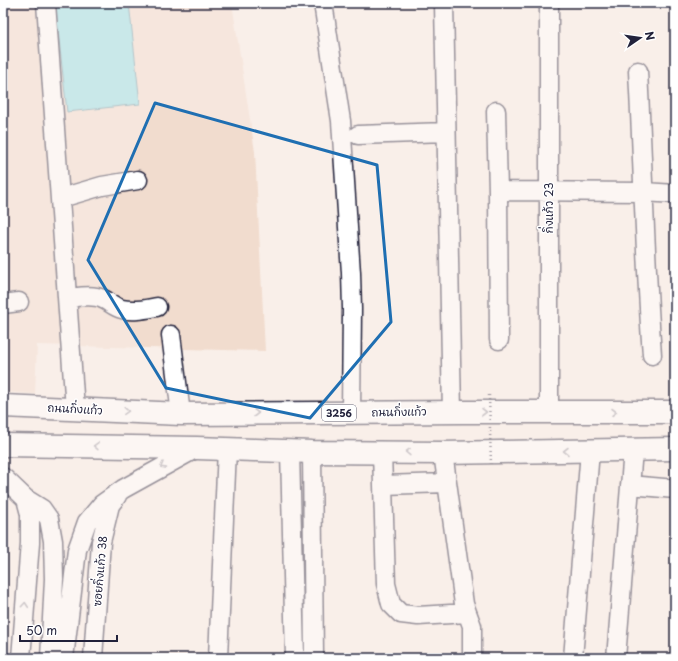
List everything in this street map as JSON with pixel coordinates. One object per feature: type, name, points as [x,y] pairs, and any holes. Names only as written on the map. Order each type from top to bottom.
[{"type":"main road","name":"ถนนกิ่งแก้ว","points":[[3,406],[181,414],[675,412]]},
{"type":"main road","points":[[3,445],[197,448],[312,452],[443,453],[675,449]]},
{"type":"street","points":[[46,3],[75,409]]},
{"type":"street","points":[[323,3],[341,122],[351,265],[351,413]]},
{"type":"street","points":[[444,3],[452,412]]},
{"type":"street","name":"กิ่งแก้ว 23","points":[[549,3],[549,412]]},
{"type":"street","points":[[638,71],[647,282],[652,355]]},
{"type":"street","points":[[496,111],[499,340]]},
{"type":"street","points":[[358,135],[446,132]]},
{"type":"street","points":[[61,198],[102,186],[138,180]]},
{"type":"street","points":[[498,191],[644,192],[675,194]]},
{"type":"street","points":[[68,298],[90,296],[103,299],[114,307],[134,311],[157,307]]},
{"type":"street","points":[[172,335],[181,414]]},
{"type":"street","name":"ซอยกิ่งแก้ว 38","points":[[64,658],[77,550],[87,522],[102,504],[123,489],[197,448]]},
{"type":"street","points":[[218,658],[227,449]]},
{"type":"street","points":[[616,658],[633,450]]},
{"type":"street","points":[[290,451],[295,658]]},
{"type":"street","points":[[572,658],[590,451]]},
{"type":"street","points":[[312,452],[314,658]]},
{"type":"street","points":[[382,452],[386,584],[391,604],[401,614],[418,616],[467,613]]},
{"type":"street","points":[[443,453],[464,604],[472,626],[472,658]]},
{"type":"street","points":[[3,477],[26,499],[42,509],[49,519],[53,541],[54,579],[50,658]]},
{"type":"street","points":[[383,485],[447,483]]},
{"type":"street","points":[[630,485],[675,489]]},
{"type":"street","name":"ซอยกิ่งแก้ว 38","points":[[93,658],[101,542],[110,505],[123,489]]},
{"type":"street","points":[[21,658],[30,543],[30,514],[26,499]]},
{"type":"path","points":[[489,395],[491,464]]},
{"type":"highlighted area","points":[[155,103],[377,165],[391,322],[310,418],[166,388],[88,260]]},
{"type":"shaded area","points":[[3,3],[232,3],[255,152],[265,351],[37,345],[35,394],[3,392]]},
{"type":"water","points":[[55,3],[129,3],[140,104],[67,112]]}]
